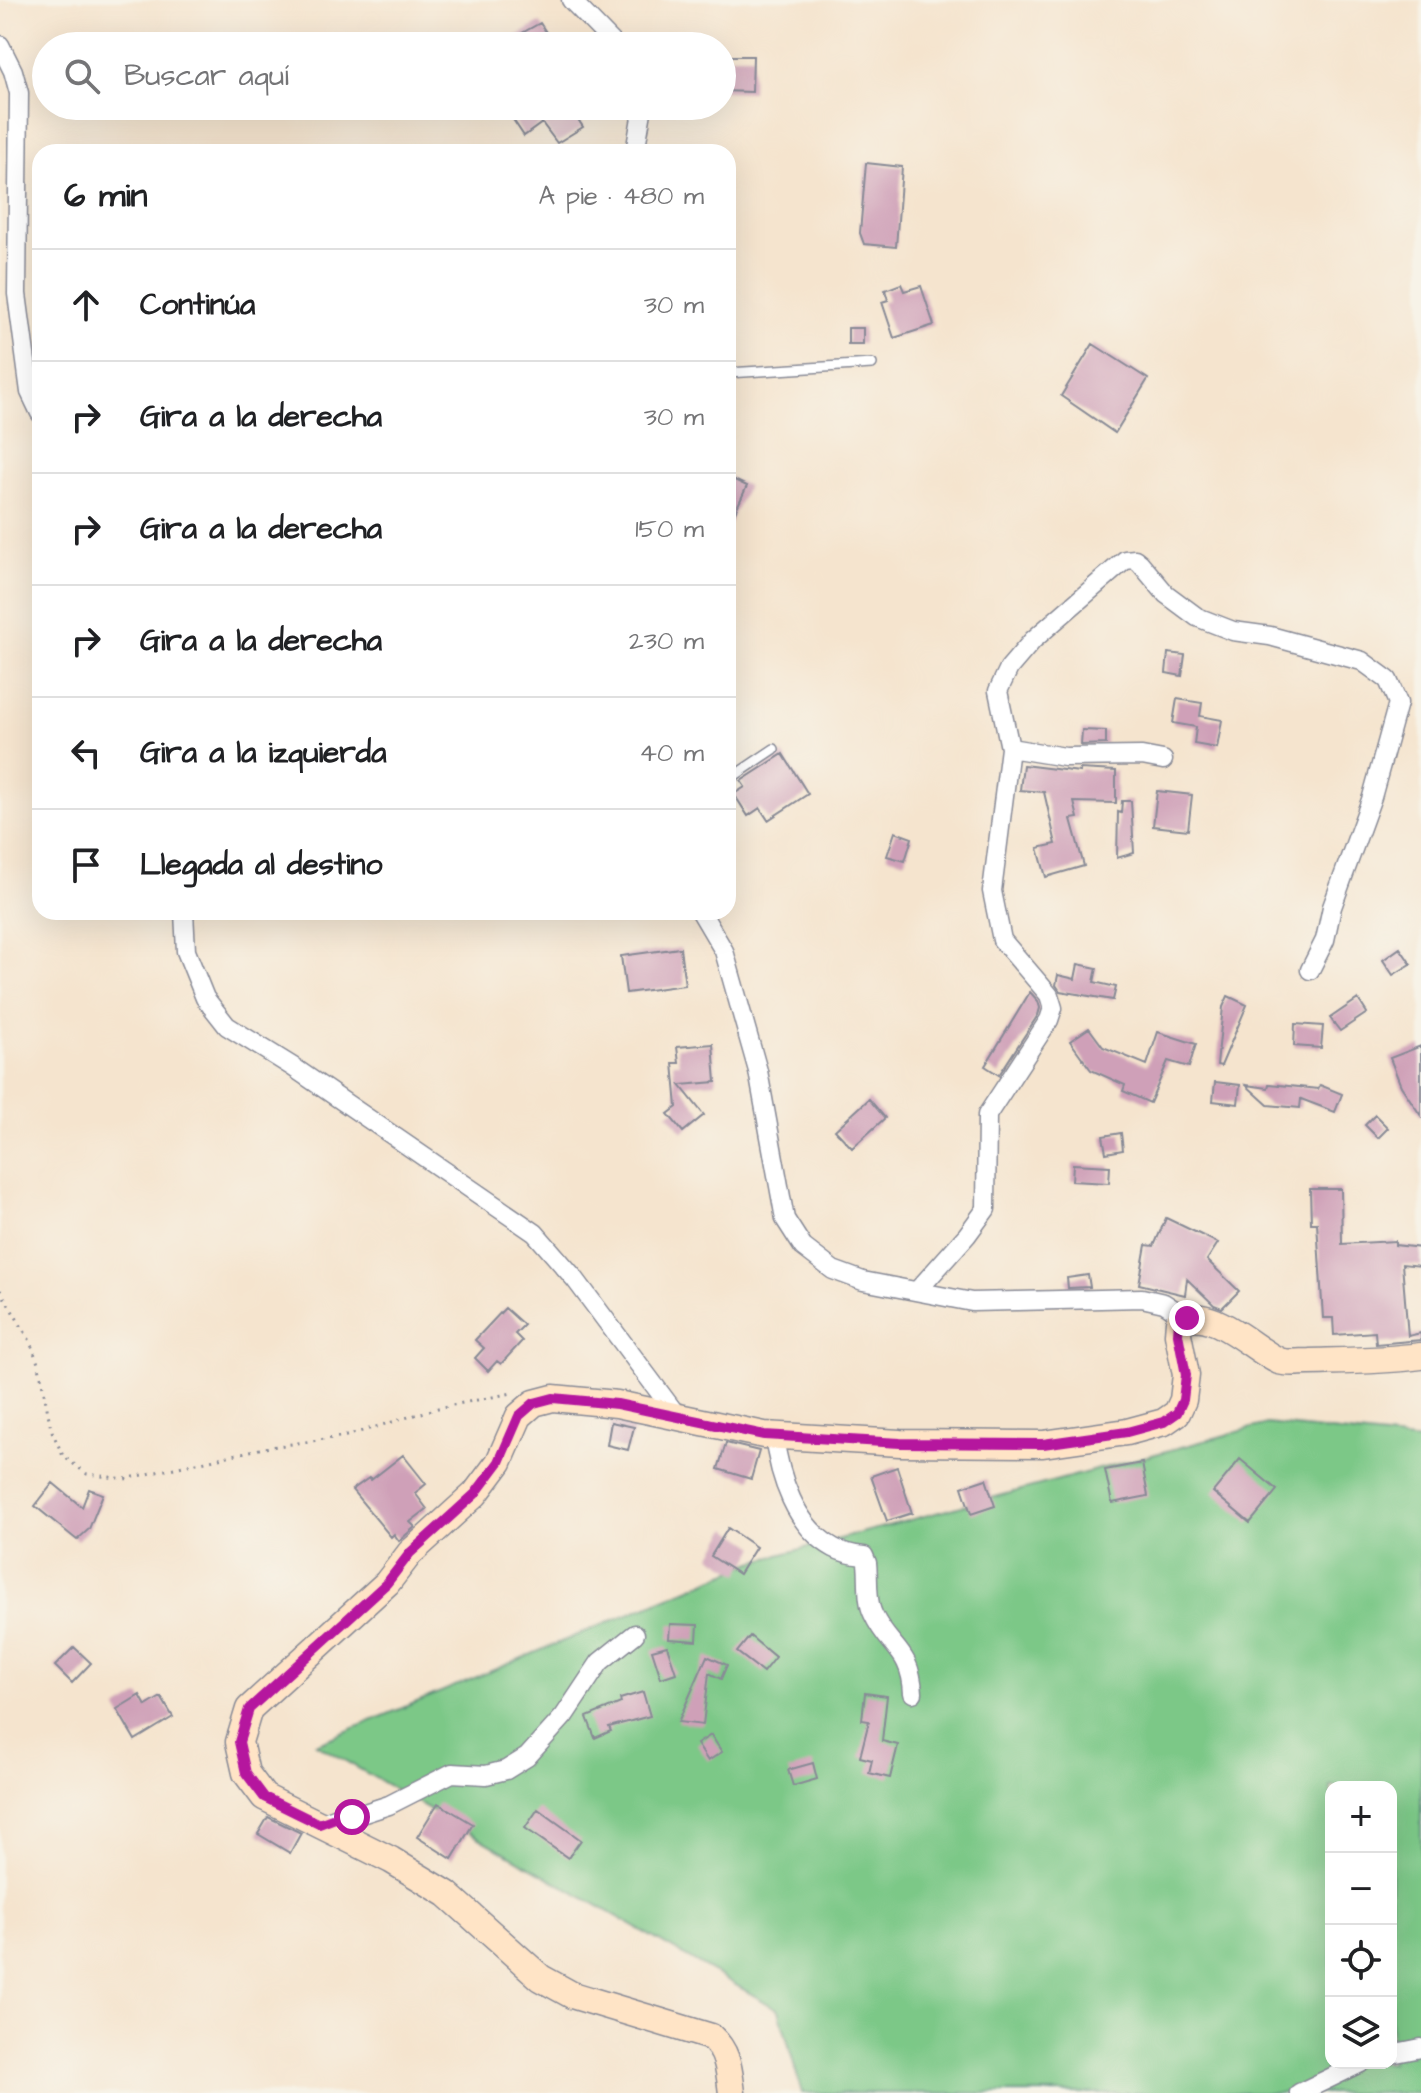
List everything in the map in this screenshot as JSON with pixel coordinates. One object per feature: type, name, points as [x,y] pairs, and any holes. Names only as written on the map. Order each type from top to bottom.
[{"type":"street","points":[[571,0],[602,32]]},
{"type":"street","points":[[0,45],[13,71],[19,93],[17,294],[32,396]]},
{"type":"street","points":[[636,144],[641,120]]},
{"type":"street","points":[[917,1291],[986,1209],[987,1115],[1049,1020],[1053,1008],[1049,995],[1002,940],[992,891],[1010,748],[998,691],[1009,668],[1033,640],[1125,560],[1135,559],[1166,594],[1197,617],[1233,631],[1270,636],[1362,661],[1388,680],[1398,703],[1372,797],[1332,907],[1325,940],[1310,970]]},
{"type":"street","points":[[1010,748],[1065,757],[1142,756],[1163,760]]},
{"type":"street","points":[[184,920],[186,951],[205,998],[227,1026],[293,1067],[535,1233],[575,1279],[678,1417]]},
{"type":"street","points":[[710,920],[724,951],[758,1071],[785,1219],[803,1247],[833,1270],[863,1281],[972,1302],[1142,1298],[1164,1303],[1187,1318]]},
{"type":"street","points":[[732,2093],[727,2058],[722,2047],[711,2037],[572,1995],[551,1984],[447,1894],[391,1860],[264,1797],[246,1773],[239,1742],[249,1709],[387,1583],[410,1553],[475,1494],[499,1462],[519,1416],[534,1403],[553,1398],[601,1403],[774,1435],[900,1443],[1043,1444],[1127,1432],[1164,1422],[1177,1413],[1183,1400],[1186,1375],[1178,1334],[1179,1322],[1187,1318],[1198,1317],[1230,1329],[1281,1362],[1388,1361],[1421,1356]]},
{"type":"street","points":[[774,1435],[783,1478],[797,1510],[832,1547],[864,1556],[872,1612],[908,1661],[913,1693]]},
{"type":"street","points":[[319,1824],[389,1805],[452,1773],[486,1775],[506,1770],[527,1757],[564,1716],[600,1662],[635,1634]]},
{"type":"street","points":[[1397,2053],[1421,2048]]},
{"type":"street","points":[[1299,2093],[1349,2069]]},
{"type":"lane","points":[[736,372],[872,364]]},
{"type":"lane","points":[[736,775],[774,749]]},
{"type":"path","points":[[0,1290],[29,1339],[39,1366],[51,1429],[63,1456],[87,1474],[125,1479],[264,1448],[346,1436],[438,1408],[509,1393],[522,1394],[534,1403]]},
{"type":"green space","points":[[1267,1424],[1421,1441],[1421,2093],[802,2093],[779,2010],[316,1744],[753,1562]]},
{"type":"building","points":[[540,23],[546,32],[524,32]]},
{"type":"building","points":[[736,56],[753,56],[752,92],[736,91]]},
{"type":"building","points":[[513,120],[578,120],[583,127],[557,143],[542,123],[524,136]]},
{"type":"building","points":[[866,163],[902,167],[896,247],[864,244],[860,233]]},
{"type":"building","points":[[901,284],[904,291],[921,286],[934,325],[894,338],[882,302],[888,300],[885,290]]},
{"type":"building","points":[[848,328],[863,328],[863,344],[848,344]]},
{"type":"building","points":[[1093,344],[1148,379],[1115,433],[1061,396]]},
{"type":"building","points":[[736,481],[747,486],[736,510]]},
{"type":"building","points":[[1168,653],[1185,655],[1182,676],[1166,673]]},
{"type":"building","points":[[1177,699],[1202,703],[1200,716],[1222,720],[1217,748],[1194,744],[1196,727],[1173,723]]},
{"type":"building","points":[[1082,730],[1106,731],[1106,744],[1081,745]]},
{"type":"building","points":[[783,754],[808,794],[768,820],[760,808],[748,816],[736,797],[736,793],[745,787],[741,781]]},
{"type":"building","points":[[1023,765],[1080,772],[1080,769],[1116,771],[1116,803],[1074,802],[1078,818],[1071,819],[1084,866],[1046,877],[1038,848],[1056,844],[1044,792],[1020,790]]},
{"type":"building","points":[[1157,791],[1192,795],[1188,830],[1153,826]]},
{"type":"building","points":[[1122,801],[1131,801],[1134,853],[1117,858],[1118,812],[1121,813]]},
{"type":"building","points":[[895,832],[912,838],[905,861],[887,856]]},
{"type":"building","points":[[680,948],[685,985],[626,993],[621,956]]},
{"type":"building","points":[[1400,948],[1411,964],[1393,975],[1383,960]]},
{"type":"building","points":[[1078,964],[1097,968],[1094,982],[1116,987],[1113,1000],[1060,991],[1056,985],[1058,975],[1075,979]]},
{"type":"building","points":[[1030,992],[1038,1001],[1038,1015],[999,1075],[985,1066]]},
{"type":"building","points":[[1228,996],[1247,1005],[1221,1066],[1217,1065],[1223,1007]]},
{"type":"building","points":[[1358,999],[1367,1013],[1340,1031],[1330,1018]]},
{"type":"building","points":[[1295,1024],[1323,1026],[1321,1048],[1294,1046]]},
{"type":"building","points":[[1089,1028],[1103,1047],[1147,1065],[1158,1032],[1196,1044],[1189,1067],[1168,1061],[1150,1103],[1123,1091],[1125,1085],[1091,1070],[1070,1041]]},
{"type":"building","points":[[713,1044],[716,1082],[680,1085],[704,1115],[683,1132],[668,1114],[677,1107],[673,1063],[679,1063],[677,1047]]},
{"type":"building","points":[[1421,1046],[1421,1116],[1401,1086],[1390,1058]]},
{"type":"building","points":[[1215,1082],[1240,1085],[1238,1104],[1213,1101]]},
{"type":"building","points":[[1269,1084],[1318,1089],[1320,1085],[1342,1094],[1335,1112],[1301,1099],[1300,1108],[1268,1105],[1246,1085],[1268,1088]]},
{"type":"building","points":[[869,1099],[885,1118],[852,1148],[835,1130]]},
{"type":"building","points":[[1375,1115],[1388,1128],[1378,1138],[1365,1125]]},
{"type":"building","points":[[1121,1133],[1123,1150],[1106,1153],[1103,1136]]},
{"type":"building","points":[[1073,1164],[1110,1166],[1109,1183],[1072,1181]]},
{"type":"building","points":[[1310,1189],[1341,1189],[1342,1244],[1395,1241],[1395,1245],[1421,1248],[1421,1266],[1402,1264],[1408,1336],[1421,1333],[1421,1340],[1376,1344],[1375,1332],[1334,1335],[1333,1318],[1323,1318],[1317,1223],[1311,1223]]},
{"type":"building","points":[[1166,1218],[1218,1243],[1207,1260],[1239,1291],[1222,1308],[1214,1305],[1187,1279],[1185,1295],[1139,1284],[1146,1245],[1154,1246]]},
{"type":"building","points":[[1088,1275],[1090,1287],[1068,1288],[1067,1278]]},
{"type":"building","points":[[505,1308],[524,1325],[515,1334],[522,1341],[501,1364],[497,1361],[488,1371],[475,1358],[484,1348],[475,1340]]},
{"type":"building","points":[[611,1422],[634,1427],[628,1450],[607,1445]]},
{"type":"building","points":[[726,1443],[759,1451],[751,1479],[718,1469]]},
{"type":"building","points":[[403,1455],[426,1484],[415,1493],[427,1509],[410,1522],[415,1527],[399,1541],[394,1534],[391,1537],[352,1490],[370,1477],[371,1480]]},
{"type":"building","points":[[1240,1459],[1277,1490],[1250,1523],[1213,1492]]},
{"type":"building","points":[[1142,1463],[1148,1496],[1112,1503],[1105,1470]]},
{"type":"building","points":[[897,1467],[912,1513],[887,1521],[871,1476]]},
{"type":"building","points":[[986,1479],[995,1506],[971,1514],[962,1487]]},
{"type":"building","points":[[53,1483],[82,1507],[89,1489],[103,1494],[89,1529],[77,1540],[35,1506]]},
{"type":"building","points":[[728,1528],[756,1547],[739,1574],[711,1556]]},
{"type":"building","points":[[670,1624],[698,1625],[697,1641],[669,1639]]},
{"type":"building","points":[[750,1636],[775,1657],[763,1672],[737,1652]]},
{"type":"building","points":[[667,1646],[676,1673],[661,1678],[652,1650]]},
{"type":"building","points":[[74,1647],[91,1663],[72,1683],[55,1666]]},
{"type":"building","points":[[707,1656],[727,1665],[721,1679],[709,1673],[703,1725],[678,1722]]},
{"type":"building","points":[[643,1692],[650,1716],[609,1727],[611,1731],[595,1738],[587,1717],[621,1703],[620,1699]]},
{"type":"building","points":[[865,1693],[887,1696],[882,1741],[898,1745],[890,1778],[869,1773],[872,1760],[860,1757],[869,1721],[862,1720]]},
{"type":"building","points":[[140,1695],[146,1706],[161,1697],[173,1717],[135,1740],[117,1709]]},
{"type":"building","points":[[711,1735],[722,1752],[708,1761],[697,1744]]},
{"type":"building","points":[[813,1763],[817,1779],[793,1786],[788,1770]]},
{"type":"building","points":[[438,1803],[473,1824],[452,1859],[417,1837]]},
{"type":"building","points":[[538,1809],[581,1840],[568,1858],[525,1828]]},
{"type":"building","points":[[268,1817],[301,1833],[290,1853],[258,1834]]},
{"type":"route","points":[[352,1817],[335,1818],[319,1824],[264,1797],[246,1773],[239,1742],[249,1709],[387,1583],[410,1553],[475,1494],[499,1462],[519,1416],[534,1403],[553,1398],[617,1404],[764,1435],[900,1443],[1043,1444],[1127,1432],[1164,1422],[1177,1413],[1183,1400],[1186,1375],[1178,1334],[1179,1322],[1187,1318]]}]
